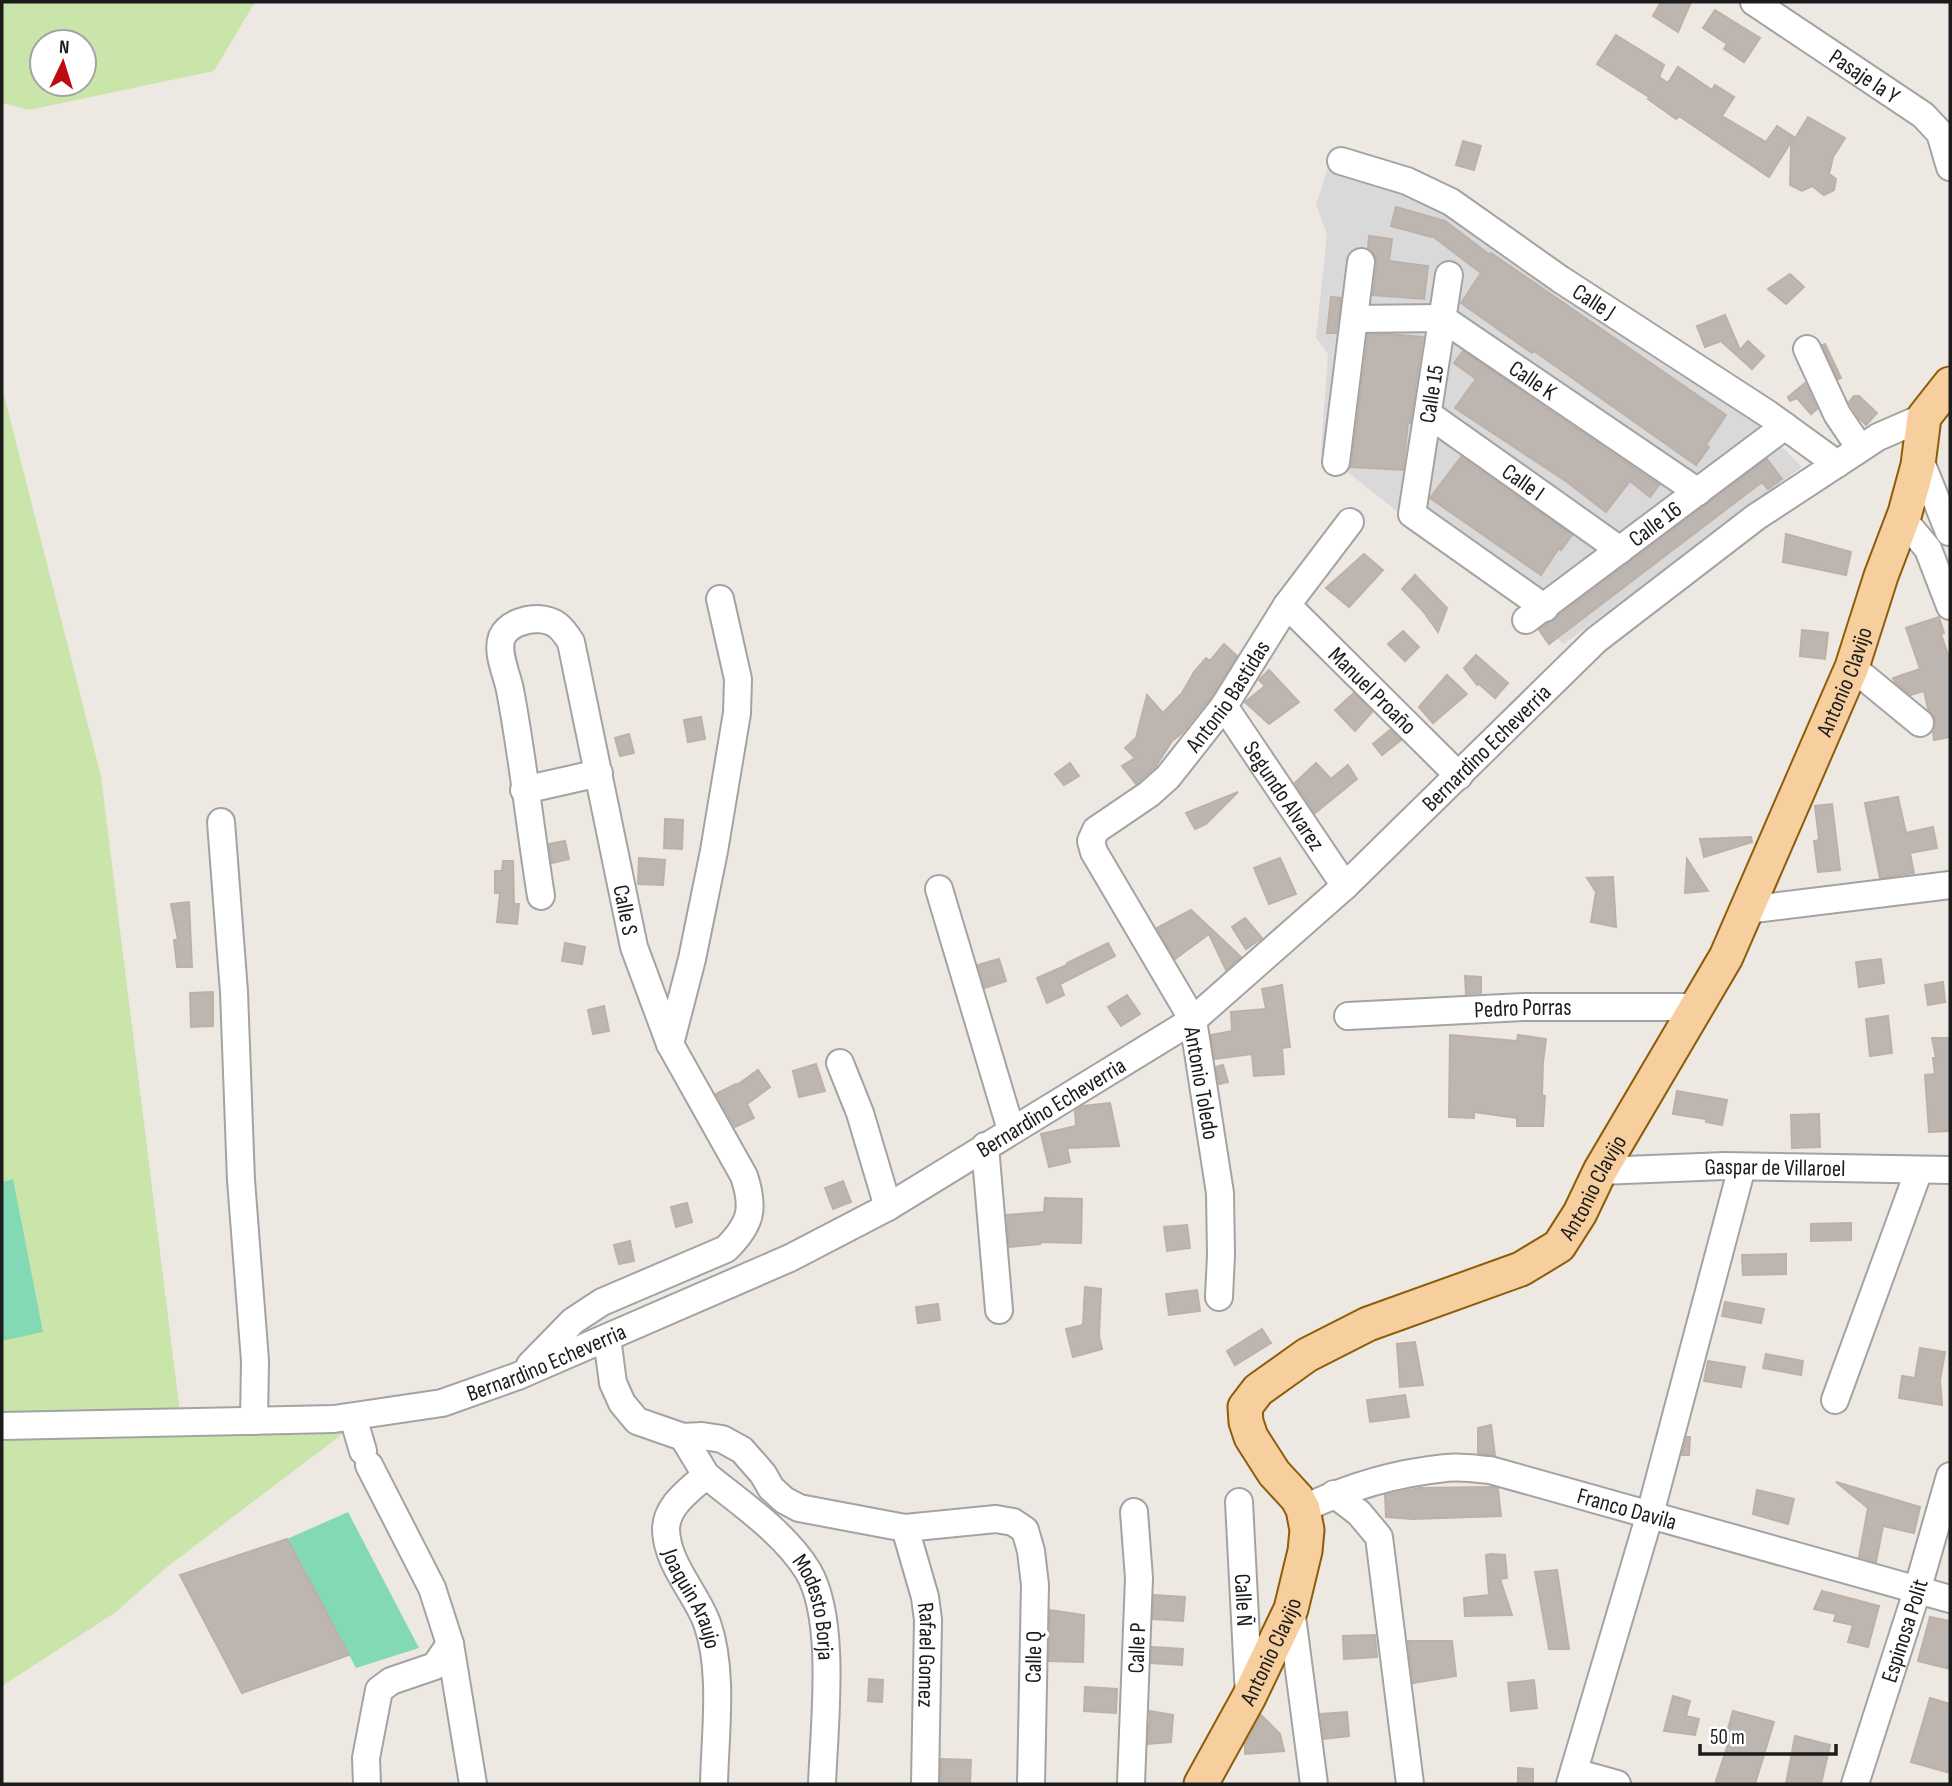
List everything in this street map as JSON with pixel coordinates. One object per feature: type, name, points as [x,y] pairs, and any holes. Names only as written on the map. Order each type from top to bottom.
[{"type":"main road","points":[[1924,417],[1950,384]]},
{"type":"main road","name":"Antonio Clavijo","points":[[1207,1780],[1250,1697],[1291,1608],[1306,1551],[1304,1509],[1274,1473],[1251,1437],[1245,1422],[1245,1407],[1258,1390],[1307,1355],[1368,1324],[1521,1269],[1559,1246],[1726,957],[1852,667],[1881,576],[1903,519],[1919,457],[1924,417]]},
{"type":"street","name":"Pasaje la Y","points":[[1754,2],[1923,115],[1940,133],[1950,167]]},
{"type":"street","name":"Calle J","points":[[1341,161],[1407,181],[1451,202],[1560,279],[1785,426],[1837,464]]},
{"type":"street","points":[[1336,462],[1361,262]]},
{"type":"street","name":"Calle 15","points":[[1449,275],[1412,514],[1535,614]]},
{"type":"street","points":[[1354,319],[1442,318]]},
{"type":"street","name":"Calle K","points":[[1442,318],[1698,492]]},
{"type":"street","points":[[1807,349],[1837,414],[1860,448]]},
{"type":"street","name":"Calle I","points":[[1428,414],[1620,550]]},
{"type":"street","name":"Bernardino Echeverria","points":[[2,1426],[353,1417],[442,1403],[518,1376],[790,1258],[888,1207],[1193,1020],[1345,886],[1595,640],[1756,517],[1878,436],[1924,417]]},
{"type":"street","name":"Calle 16","points":[[1535,614],[1785,426]]},
{"type":"street","points":[[1919,457],[1949,533]]},
{"type":"street","points":[[1903,519],[1928,549],[1950,606]]},
{"type":"street","name":"Antonio Bastidas","points":[[1094,852],[1091,841],[1096,830],[1168,777],[1224,706],[1287,605],[1350,522]]},
{"type":"street","points":[[670,1044],[706,892],[737,713],[738,679],[720,599]]},
{"type":"street","name":"Manuel Proaño","points":[[1287,605],[1458,776]]},
{"type":"street","name":"Calle S","points":[[518,1376],[573,1321],[602,1301],[726,1249],[741,1235],[750,1216],[751,1196],[744,1176],[670,1044],[634,947],[571,642],[560,625],[548,620],[530,619],[513,625],[502,637],[501,652],[510,690],[541,896]]},
{"type":"street","points":[[1852,667],[1920,723]]},
{"type":"street","name":"Segundo Alvarez","points":[[1224,706],[1345,886]]},
{"type":"street","points":[[524,790],[599,773]]},
{"type":"street","points":[[221,822],[234,992],[241,1180],[255,1362],[254,1421]]},
{"type":"street","name":"Antonio Toledo","points":[[1094,852],[1193,1020],[1220,1194],[1222,1255],[1219,1297]]},
{"type":"street","points":[[1746,910],[1950,885]]},
{"type":"street","points":[[939,889],[1011,1130]]},
{"type":"street","name":"Pedro Porras","points":[[1348,1016],[1522,1007],[1696,1007]]},
{"type":"street","points":[[841,1063],[860,1112],[888,1207]]},
{"type":"street","points":[[985,1146],[999,1310]]},
{"type":"street","points":[[1617,1784],[1572,1778],[1650,1514],[1742,1167]]},
{"type":"street","name":"Gaspar de Villaroel","points":[[1600,1171],[1742,1167],[1950,1170]]},
{"type":"street","points":[[1835,1399],[1919,1170]]},
{"type":"street","points":[[607,1338],[613,1383],[622,1403],[637,1421],[684,1437],[722,1439],[742,1450],[763,1474],[771,1488],[784,1500],[799,1508],[905,1528]]},
{"type":"street","points":[[353,1417],[366,1458],[432,1588],[450,1644],[473,1784]]},
{"type":"street","points":[[684,1437],[706,1475]]},
{"type":"street","name":"Franco Davila","points":[[1304,1509],[1334,1494],[1385,1479],[1449,1467],[1490,1470],[1950,1600]]},
{"type":"street","name":"Joaquin Araujo","points":[[706,1475],[672,1506],[666,1529],[671,1555],[707,1623],[715,1660],[714,1784]]},
{"type":"street","name":"Modesto Borja","points":[[706,1475],[781,1538],[808,1572],[823,1609],[825,1652],[822,1784]]},
{"type":"street","name":"Espinosa Polit","points":[[1855,1784],[1917,1591],[1950,1476]]},
{"type":"street","points":[[1334,1494],[1359,1513],[1379,1537],[1410,1784]]},
{"type":"street","name":"Calle Ñ","points":[[1239,1502],[1250,1697]]},
{"type":"street","name":"Calle P","points":[[1131,1784],[1139,1578],[1134,1512]]},
{"type":"street","name":"Calle Q","points":[[905,1528],[996,1519],[1013,1522],[1025,1530],[1031,1551],[1035,1586],[1031,1784]]},
{"type":"street","name":"Rafael Gomez","points":[[905,1528],[925,1597],[928,1620],[925,1784]]},
{"type":"street","points":[[1291,1608],[1314,1784]]},
{"type":"street","points":[[367,1784],[366,1758],[379,1690],[391,1681],[435,1666],[450,1644]]},
{"type":"shaded area","points":[[1328,167],[1466,205],[1747,412],[1802,467],[1564,644],[1321,451],[1328,354],[1316,338],[1327,234],[1316,205]]},
{"type":"green space","points":[[2,2],[255,2],[214,71],[98,95],[98,28],[28,28],[28,98],[86,98],[29,110],[2,103]]},
{"type":"green space","points":[[2,387],[101,776],[181,1421],[365,1417],[167,1567],[116,1612],[2,1686]]},
{"type":"green space","points":[[13,1179],[43,1332],[2,1341],[2,1182]]},
{"type":"green space","points":[[348,1512],[419,1648],[356,1668],[287,1539]]},
{"type":"building","points":[[1661,2],[1691,2],[1678,32],[1653,16]]},
{"type":"building","points":[[1715,10],[1760,38],[1744,62],[1724,49],[1727,44],[1703,28]]},
{"type":"building","points":[[1616,35],[1664,65],[1659,77],[1668,83],[1678,67],[1712,90],[1715,85],[1734,97],[1722,116],[1766,142],[1777,126],[1794,137],[1769,177],[1679,116],[1676,119],[1648,99],[1649,97],[1597,64]]},
{"type":"building","points":[[1808,117],[1845,138],[1833,157],[1829,174],[1836,179],[1834,190],[1824,195],[1812,186],[1802,191],[1790,185],[1791,145]]},
{"type":"building","points":[[1463,141],[1481,146],[1474,170],[1456,165]]},
{"type":"building","points":[[1396,207],[1445,221],[1490,255],[1491,253],[1726,415],[1696,465],[1461,303],[1481,273],[1431,235],[1391,226]]},
{"type":"building","points":[[1369,236],[1392,239],[1389,261],[1428,266],[1424,299],[1373,295],[1377,263],[1375,255],[1368,248]]},
{"type":"building","points":[[1790,274],[1804,287],[1786,304],[1768,289]]},
{"type":"building","points":[[1331,297],[1341,298],[1336,333],[1327,333]]},
{"type":"building","points":[[1725,315],[1740,350],[1748,341],[1764,356],[1752,369],[1721,341],[1705,347],[1697,326]]},
{"type":"building","points":[[1368,335],[1423,337],[1403,470],[1351,467]]},
{"type":"building","points":[[1825,344],[1841,378],[1838,379],[1822,345]]},
{"type":"building","points":[[1463,351],[1659,485],[1650,497],[1630,481],[1606,512],[1567,482],[1455,408],[1476,379],[1454,363]]},
{"type":"building","points":[[1805,383],[1817,409],[1811,414],[1797,398],[1790,401],[1788,397]]},
{"type":"building","points":[[1854,396],[1859,396],[1877,413],[1866,425],[1849,402]]},
{"type":"building","points":[[1461,457],[1572,535],[1561,550],[1559,548],[1541,575],[1430,498]]},
{"type":"building","points":[[1767,459],[1782,479],[1768,489],[1762,482],[1549,644],[1539,630]]},
{"type":"building","points":[[1786,534],[1851,552],[1846,575],[1783,562]]},
{"type":"building","points":[[1364,554],[1383,570],[1349,607],[1326,588]]},
{"type":"building","points":[[1415,575],[1447,608],[1438,632],[1402,589]]},
{"type":"building","points":[[1939,617],[1944,633],[1941,634],[1950,661],[1950,737],[1934,740],[1935,718],[1928,709],[1924,691],[1911,695],[1893,678],[1920,669],[1906,628]]},
{"type":"building","points":[[1802,630],[1828,633],[1825,659],[1800,656]]},
{"type":"building","points":[[1403,631],[1419,647],[1405,661],[1388,644]]},
{"type":"building","points":[[1224,644],[1237,656],[1211,697],[1172,741],[1156,766],[1136,784],[1122,766],[1135,758],[1125,748],[1136,738],[1147,695],[1163,713],[1182,693],[1206,658],[1210,661]]},
{"type":"building","points":[[1476,655],[1508,683],[1495,698],[1477,685],[1464,668]]},
{"type":"building","points":[[1269,670],[1299,702],[1269,724],[1245,702],[1265,686],[1259,680]]},
{"type":"building","points":[[1447,675],[1467,694],[1433,723],[1419,707]]},
{"type":"building","points":[[1354,693],[1372,712],[1355,731],[1335,710]]},
{"type":"building","points":[[701,717],[705,739],[688,742],[684,720]]},
{"type":"building","points":[[1390,730],[1401,740],[1382,755],[1373,744]]},
{"type":"building","points":[[629,734],[634,753],[620,756],[615,738]]},
{"type":"building","points":[[1070,763],[1079,776],[1064,785],[1055,774]]},
{"type":"building","points":[[1316,763],[1331,779],[1348,765],[1357,779],[1315,813],[1295,783]]},
{"type":"building","points":[[1238,792],[1206,824],[1195,829],[1186,813]]},
{"type":"building","points":[[1898,797],[1906,833],[1933,827],[1937,848],[1910,853],[1914,873],[1880,878],[1865,803]]},
{"type":"building","points":[[1832,804],[1840,870],[1818,872],[1814,841],[1819,840],[1815,806]]},
{"type":"building","points":[[665,819],[683,820],[682,849],[664,848]]},
{"type":"building","points":[[1751,837],[1752,842],[1704,857],[1700,839]]},
{"type":"building","points":[[565,841],[569,859],[552,863],[549,844]]},
{"type":"building","points":[[639,858],[665,860],[663,885],[638,884]]},
{"type":"building","points":[[1280,858],[1296,894],[1269,904],[1254,868]]},
{"type":"building","points":[[1687,859],[1708,891],[1685,893]]},
{"type":"building","points":[[503,861],[513,861],[514,904],[519,904],[517,924],[497,922],[500,893],[495,893],[495,871],[502,871]]},
{"type":"building","points":[[1613,877],[1616,927],[1591,922],[1596,892],[1587,878]]},
{"type":"building","points":[[189,902],[192,967],[177,967],[174,940],[178,940],[171,904]]},
{"type":"building","points":[[1191,910],[1241,957],[1226,970],[1209,934],[1175,959],[1157,928]]},
{"type":"building","points":[[1245,918],[1262,938],[1246,949],[1232,927]]},
{"type":"building","points":[[565,943],[585,947],[582,964],[562,961]]},
{"type":"building","points":[[1108,943],[1115,956],[1060,984],[1064,995],[1047,1003],[1037,978]]},
{"type":"building","points":[[999,959],[1006,981],[985,988],[978,965]]},
{"type":"building","points":[[1881,959],[1884,983],[1859,987],[1856,962]]},
{"type":"building","points":[[1465,976],[1481,977],[1481,993],[1466,994]]},
{"type":"building","points":[[1943,982],[1945,1002],[1928,1005],[1925,985]]},
{"type":"building","points":[[1282,985],[1290,1047],[1282,1048],[1284,1074],[1254,1076],[1252,1054],[1215,1059],[1211,1035],[1232,1031],[1231,1012],[1266,1009],[1262,989]]},
{"type":"building","points":[[213,992],[213,1026],[191,1027],[190,993]]},
{"type":"building","points":[[1127,995],[1140,1014],[1121,1026],[1108,1007]]},
{"type":"building","points":[[604,1006],[609,1031],[593,1034],[588,1010]]},
{"type":"building","points":[[1888,1016],[1892,1053],[1870,1056],[1866,1019]]},
{"type":"building","points":[[1450,1035],[1517,1041],[1518,1035],[1546,1039],[1543,1062],[1543,1126],[1517,1126],[1517,1118],[1474,1112],[1474,1118],[1449,1117]]},
{"type":"building","points":[[1932,1038],[1950,1038],[1950,1131],[1929,1132],[1925,1075],[1935,1074],[1933,1058],[1936,1058]]},
{"type":"building","points":[[816,1064],[825,1091],[799,1097],[793,1071]]},
{"type":"building","points":[[1223,1065],[1228,1082],[1219,1084],[1216,1067]]},
{"type":"building","points":[[758,1070],[770,1087],[747,1104],[754,1118],[735,1127],[716,1094],[737,1085]]},
{"type":"building","points":[[1677,1091],[1727,1100],[1722,1125],[1706,1122],[1706,1119],[1673,1114]]},
{"type":"building","points":[[1110,1103],[1119,1146],[1067,1148],[1070,1162],[1049,1167],[1041,1134],[1076,1126],[1075,1111],[1083,1106]]},
{"type":"building","points":[[1819,1114],[1820,1147],[1792,1148],[1791,1115]]},
{"type":"building","points":[[843,1181],[851,1202],[833,1209],[825,1188]]},
{"type":"building","points":[[1045,1198],[1082,1199],[1081,1243],[1040,1242],[1009,1247],[1007,1215],[1044,1212]]},
{"type":"building","points":[[687,1203],[692,1222],[676,1227],[671,1207]]},
{"type":"building","points":[[1851,1223],[1851,1240],[1811,1241],[1811,1224]]},
{"type":"building","points":[[1187,1225],[1190,1248],[1167,1251],[1164,1227]]},
{"type":"building","points":[[630,1241],[634,1261],[619,1264],[614,1245]]},
{"type":"building","points":[[1786,1254],[1786,1274],[1743,1275],[1742,1255]]},
{"type":"building","points":[[1085,1287],[1101,1289],[1099,1336],[1102,1349],[1073,1357],[1066,1329],[1083,1325]]},
{"type":"building","points":[[1197,1290],[1200,1311],[1169,1315],[1166,1294]]},
{"type":"building","points":[[1725,1302],[1764,1309],[1761,1323],[1722,1316]]},
{"type":"building","points":[[938,1304],[940,1320],[918,1323],[916,1307]]},
{"type":"building","points":[[1262,1329],[1271,1343],[1235,1365],[1227,1351]]},
{"type":"building","points":[[1415,1342],[1423,1385],[1400,1387],[1397,1344]]},
{"type":"building","points":[[1920,1348],[1945,1352],[1940,1380],[1942,1405],[1899,1398],[1902,1376],[1915,1378]]},
{"type":"building","points":[[1766,1354],[1803,1361],[1801,1375],[1763,1368]]},
{"type":"building","points":[[1708,1361],[1745,1367],[1741,1387],[1704,1381]]},
{"type":"building","points":[[1405,1395],[1409,1417],[1370,1422],[1367,1400]]},
{"type":"building","points":[[1491,1425],[1495,1455],[1478,1453],[1478,1428]]},
{"type":"building","points":[[1687,1437],[1690,1437],[1689,1455],[1682,1455]]},
{"type":"building","points":[[1836,1482],[1920,1507],[1914,1533],[1883,1526],[1876,1562],[1859,1557],[1868,1508]]},
{"type":"building","points":[[1419,1488],[1498,1489],[1501,1516],[1413,1519],[1386,1517],[1385,1495]]},
{"type":"building","points":[[1757,1490],[1794,1499],[1788,1524],[1753,1514]]},
{"type":"building","points":[[287,1539],[349,1655],[242,1693],[180,1575]]},
{"type":"building","points":[[1486,1555],[1505,1555],[1507,1578],[1500,1579],[1512,1615],[1465,1616],[1464,1598],[1489,1595]]},
{"type":"building","points":[[1557,1570],[1569,1649],[1549,1649],[1535,1572]]},
{"type":"building","points":[[1822,1591],[1879,1606],[1868,1647],[1848,1642],[1853,1625],[1834,1621],[1836,1614],[1814,1609]]},
{"type":"building","points":[[1154,1595],[1185,1597],[1183,1621],[1153,1619]]},
{"type":"building","points":[[1050,1610],[1084,1615],[1083,1662],[1049,1661]]},
{"type":"building","points":[[1930,1617],[1950,1621],[1950,1669],[1918,1661]]},
{"type":"building","points":[[1375,1635],[1377,1657],[1344,1659],[1343,1636]]},
{"type":"building","points":[[1408,1641],[1452,1641],[1456,1676],[1413,1683]]},
{"type":"building","points":[[1152,1647],[1183,1649],[1182,1665],[1151,1663]]},
{"type":"building","points":[[869,1679],[883,1680],[882,1702],[868,1701]]},
{"type":"building","points":[[1534,1680],[1537,1708],[1511,1711],[1508,1683]]},
{"type":"building","points":[[1085,1687],[1117,1689],[1116,1713],[1084,1711]]},
{"type":"building","points":[[1673,1696],[1690,1701],[1686,1716],[1699,1719],[1695,1735],[1664,1731]]},
{"type":"building","points":[[1930,1698],[1950,1704],[1950,1773],[1911,1762]]},
{"type":"building","points":[[1150,1711],[1173,1715],[1171,1742],[1148,1744]]},
{"type":"building","points":[[1733,1711],[1774,1722],[1755,1784],[1715,1784],[1728,1744],[1724,1743]]},
{"type":"building","points":[[1347,1712],[1349,1736],[1324,1739],[1321,1714]]},
{"type":"building","points":[[1261,1715],[1280,1734],[1284,1751],[1245,1754],[1245,1744]]},
{"type":"building","points":[[1795,1736],[1830,1745],[1821,1784],[1786,1784]]},
{"type":"building","points":[[941,1759],[971,1760],[970,1784],[941,1784]]},
{"type":"building","points":[[1518,1768],[1533,1769],[1533,1784],[1518,1784]]}]
